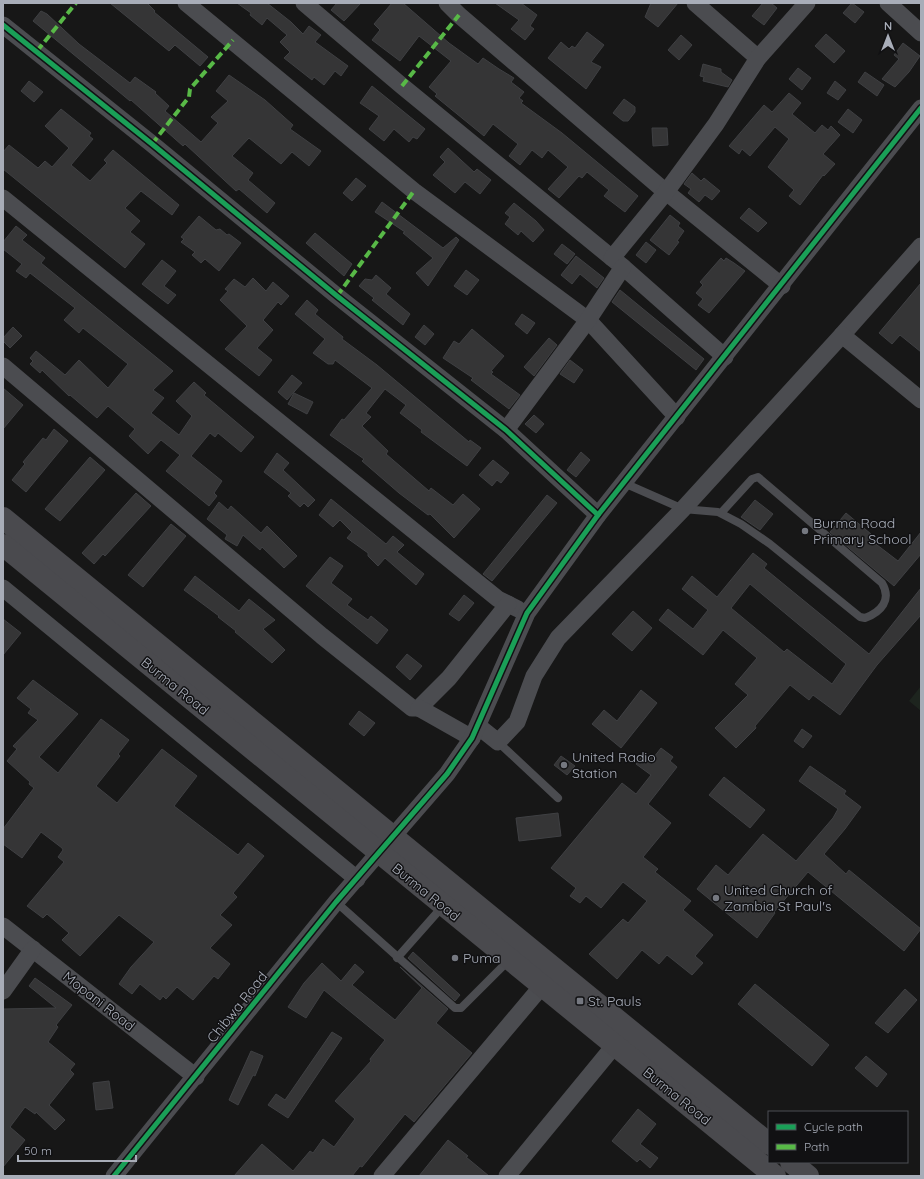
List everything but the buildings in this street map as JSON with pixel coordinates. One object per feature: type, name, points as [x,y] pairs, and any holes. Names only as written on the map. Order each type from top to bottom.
[{"type":"main road","name":"Burma Road","points":[[3,518],[385,845],[443,906],[775,1176]]},
{"type":"main road","name":"Burma Road","points":[[3,545],[768,1143]]},
{"type":"main road","points":[[792,1163],[808,1176]]},
{"type":"street","points":[[186,3],[414,191],[588,320],[677,417]]},
{"type":"street","points":[[304,3],[617,262],[725,357]]},
{"type":"street","points":[[447,3],[459,16],[666,192],[782,286]]},
{"type":"street","points":[[695,3],[758,58]]},
{"type":"street","points":[[506,430],[588,320],[617,262],[716,124],[758,58],[807,3]]},
{"type":"street","points":[[888,3],[921,33]]},
{"type":"street","points":[[3,25],[152,144],[343,301],[506,430],[598,515]]},
{"type":"street","name":"Chibwa Road","points":[[114,1176],[196,1077],[336,902],[357,880],[385,845],[447,774],[475,732],[527,613],[598,515],[782,286],[921,108]]},
{"type":"street","points":[[3,198],[498,599],[527,613]]},
{"type":"street","points":[[3,366],[322,636],[412,708],[419,708],[498,742],[517,722],[534,676],[558,638],[683,509],[921,246]]},
{"type":"street","points":[[842,335],[921,400]]},
{"type":"street","points":[[3,588],[357,880]]},
{"type":"street","points":[[419,708],[449,678],[508,604]]},
{"type":"street","name":"Mopani Road","points":[[3,926],[196,1077]]},
{"type":"street","points":[[3,990],[33,949]]},
{"type":"street","points":[[382,1176],[542,986]]},
{"type":"street","points":[[507,1176],[614,1046]]},
{"type":"lane","points":[[624,483],[683,509],[721,513],[741,524],[770,544],[860,617],[869,617],[882,608],[887,598],[886,590],[882,584],[758,477],[752,479],[721,513]]},
{"type":"lane","points":[[498,742],[558,798]]},
{"type":"lane","points":[[336,902],[397,958],[455,1008],[461,1008],[510,960]]},
{"type":"lane","points":[[397,958],[443,906]]},
{"type":"shaded area","points":[[921,686],[921,711],[909,701]]},
{"type":"marked path","points":[[37,51],[76,3]]},
{"type":"marked path","points":[[402,86],[459,15]]},
{"type":"marked path","points":[[152,144],[189,97],[190,89],[233,40]]},
{"type":"marked path","points":[[337,296],[414,191]]},
{"type":"cycle path","points":[[3,25],[152,144],[337,296],[506,430],[598,515]]},
{"type":"cycle path","points":[[114,1176],[336,902],[447,774],[472,738],[527,613],[598,515],[921,108]]},
{"type":"place","name":"Burma Road Primary School","points":[[805,531]]},
{"type":"place","name":"United Radio Station","points":[[564,765]]},
{"type":"place","name":"United Church of Zambia St Paul's","points":[[716,898]]},
{"type":"place","name":"Puma","points":[[455,958]]},
{"type":"place","name":"St. Pauls","points":[[580,1001]]}]
